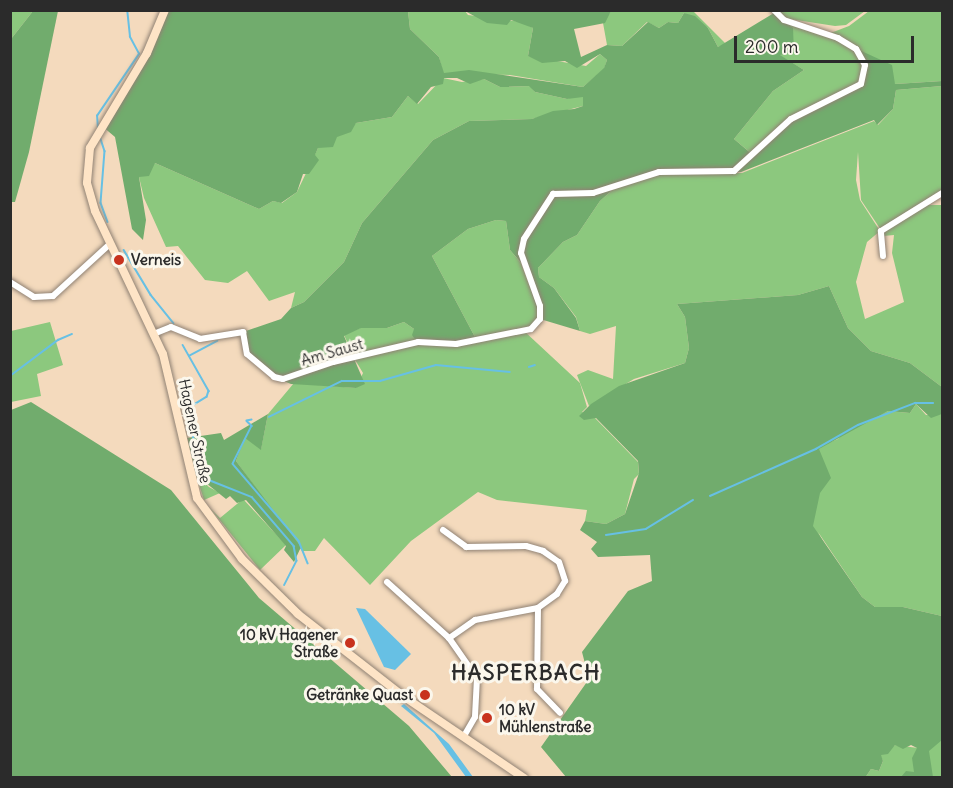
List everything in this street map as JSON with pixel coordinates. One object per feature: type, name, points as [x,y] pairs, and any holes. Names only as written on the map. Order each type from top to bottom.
[{"type":"main road","name":"Hagener Straße","points":[[165,10],[147,53],[94,140],[88,158],[88,194],[110,244],[156,333],[168,372],[193,489],[211,520],[259,578],[298,614],[403,696],[524,777]]},
{"type":"street","name":"Am Saust","points":[[156,333],[171,327],[200,339],[243,332],[247,354],[274,377],[283,379],[333,362],[418,342],[456,344],[531,328],[540,319],[540,306],[521,253],[524,239],[553,194],[593,193],[668,171],[734,171],[791,119],[861,84],[865,65],[856,49],[838,38],[784,20],[774,10]]},
{"type":"street","points":[[883,256],[881,231],[942,193]]},
{"type":"street","points":[[10,282],[34,297],[53,296],[110,244]]},
{"type":"street","points":[[443,530],[466,547],[536,548],[560,562],[565,581],[561,588],[538,608],[476,620],[449,638]]},
{"type":"street","points":[[387,582],[449,638],[477,678],[474,717],[464,736]]},
{"type":"street","points":[[538,608],[537,689],[560,713]]},
{"type":"green space","points":[[11,11],[33,11],[11,39]]},
{"type":"green space","points":[[33,11],[58,11],[29,152],[15,202],[11,202],[11,39]]},
{"type":"green space","points":[[166,11],[408,11],[410,29],[439,57],[444,73],[469,70],[583,87],[604,68],[607,60],[600,54],[577,68],[565,61],[542,63],[528,56],[533,28],[511,20],[507,25],[487,23],[465,11],[611,11],[605,23],[574,29],[581,57],[607,45],[622,46],[648,22],[659,28],[668,22],[678,23],[684,13],[695,16],[708,28],[718,47],[774,13],[793,28],[794,53],[780,55],[804,70],[773,91],[734,139],[753,155],[792,120],[857,89],[865,65],[857,49],[892,65],[895,84],[942,81],[942,86],[896,90],[893,109],[877,125],[874,120],[741,172],[668,171],[619,184],[600,201],[577,235],[563,242],[538,268],[539,277],[554,288],[576,318],[580,331],[540,319],[523,265],[510,250],[506,221],[496,220],[468,229],[432,256],[476,339],[456,343],[417,342],[412,335],[414,329],[404,322],[387,328],[361,328],[344,336],[365,384],[356,388],[291,384],[274,377],[247,354],[243,332],[281,319],[291,308],[304,302],[344,262],[362,223],[433,140],[469,121],[532,119],[553,111],[574,109],[583,106],[583,97],[567,99],[535,92],[529,86],[500,87],[484,79],[470,84],[457,78],[444,78],[443,84],[431,87],[417,104],[408,96],[392,117],[356,123],[351,132],[337,137],[333,147],[318,148],[315,155],[319,160],[309,174],[303,174],[297,192],[281,203],[273,201],[259,209],[155,163],[149,176],[139,177],[146,220],[143,240],[132,229],[115,137],[102,126]]},
{"type":"green space","points":[[408,11],[465,11],[468,15],[522,22],[533,28],[528,56],[586,66],[600,54],[607,60],[604,69],[583,87],[510,75],[443,73],[439,57],[410,29]]},
{"type":"green space","points":[[611,11],[693,11],[726,44],[718,47],[708,28],[684,13],[678,23],[668,22],[659,28],[647,22],[622,46],[607,45],[603,23]]},
{"type":"green space","points":[[778,11],[865,11],[846,25],[835,26],[783,18]]},
{"type":"green space","points":[[869,11],[942,11],[942,81],[895,84],[857,49],[828,34],[849,26]]},
{"type":"green space","points":[[785,21],[847,44],[863,59],[862,80],[752,154],[734,139],[773,91],[804,70],[779,55],[794,52]]},
{"type":"green space","points":[[443,78],[462,82],[484,79],[500,87],[530,86],[535,92],[567,99],[577,95],[583,96],[583,106],[532,119],[469,121],[433,140],[362,223],[344,262],[304,302],[291,308],[295,292],[269,301],[247,271],[228,283],[205,280],[178,246],[166,247],[144,198],[139,177],[151,165],[155,163],[259,209],[273,201],[282,203],[297,192],[318,148],[356,123],[392,117],[408,96],[418,104]]},
{"type":"green space","points":[[942,86],[942,192],[881,230],[861,200],[858,152],[856,180],[860,200],[880,231],[867,242],[856,282],[865,319],[904,302],[892,253],[894,235],[883,236],[883,231],[926,205],[942,205],[942,387],[910,363],[871,351],[848,328],[829,286],[798,295],[677,304],[685,317],[689,348],[685,363],[634,379],[589,406],[577,375],[588,370],[613,379],[616,326],[590,334],[580,331],[576,317],[554,288],[539,277],[538,268],[563,242],[577,235],[600,201],[618,185],[668,173],[742,173],[874,121],[878,125],[893,109],[896,90]]},
{"type":"green space","points":[[496,220],[506,221],[510,250],[521,263],[540,314],[531,327],[476,339],[432,256],[468,229]]},
{"type":"green space","points":[[829,286],[848,328],[871,351],[910,363],[942,387],[942,414],[931,418],[916,404],[910,413],[888,411],[819,449],[831,478],[820,493],[813,526],[862,597],[875,607],[903,607],[942,616],[942,740],[929,751],[933,777],[901,777],[906,771],[914,772],[912,758],[917,748],[911,745],[903,749],[895,745],[888,754],[881,755],[883,761],[879,771],[871,769],[865,778],[566,777],[541,747],[589,679],[582,652],[628,591],[652,581],[650,555],[598,557],[591,549],[597,542],[580,530],[585,521],[606,524],[625,514],[639,473],[638,461],[596,418],[584,420],[579,416],[591,404],[619,386],[685,363],[689,348],[685,317],[677,304],[798,295]]},
{"type":"green space","points":[[50,322],[63,365],[37,374],[41,396],[11,402],[11,331]]},
{"type":"green space","points":[[404,322],[414,329],[417,342],[354,357],[344,335],[360,328],[387,328]]},
{"type":"green space","points":[[523,330],[580,383],[587,407],[582,412],[595,418],[638,462],[639,474],[634,479],[625,514],[606,524],[585,521],[587,510],[497,500],[478,492],[411,541],[370,585],[324,538],[315,551],[302,551],[236,461],[245,437],[261,449],[268,414],[294,383],[356,388],[363,373],[354,358],[418,343],[456,344]]},
{"type":"green space","points":[[31,402],[171,490],[259,598],[409,726],[452,777],[11,777],[11,410]]},
{"type":"green space","points":[[916,404],[926,415],[942,414],[942,616],[903,607],[875,607],[862,597],[818,532],[913,712],[774,465],[838,439],[844,432],[888,411],[910,413]]},
{"type":"green space","points":[[268,414],[261,450],[245,438],[236,461],[301,547],[294,562],[284,550],[286,546],[246,500],[237,503],[230,496],[226,499],[196,475],[187,438],[221,433],[224,440]]},
{"type":"green space","points":[[196,475],[209,487],[220,493],[204,500]]},
{"type":"green space","points":[[243,499],[286,545],[260,570],[210,508],[220,518]]},
{"type":"green space","points":[[942,732],[942,777],[865,778],[871,769],[879,771],[883,761],[880,755],[895,745],[918,748]]},
{"type":"water","points":[[356,608],[365,609],[411,654],[395,670],[384,667]]},
{"type":"water","points":[[404,704],[449,744],[473,777],[466,777],[434,733],[401,706]]},
{"type":"waterway","points":[[98,129],[97,116],[139,54],[130,37],[127,10]]},
{"type":"waterway","points":[[100,136],[105,151],[101,203],[108,222]]},
{"type":"waterway","points":[[124,250],[151,295],[174,323]]},
{"type":"waterway","points":[[10,376],[58,340],[72,334]]},
{"type":"waterway","points":[[189,356],[217,341]]},
{"type":"waterway","points":[[183,345],[209,391],[207,397],[188,409],[200,471],[209,480],[252,497],[294,546],[297,561],[285,585]]},
{"type":"waterway","points":[[269,417],[342,381],[380,381],[436,365],[510,372]]},
{"type":"waterway","points":[[529,367],[535,365]]},
{"type":"waterway","points":[[710,496],[816,449],[858,425],[915,403],[933,403]]},
{"type":"waterway","points":[[252,420],[247,421],[252,426],[233,464],[299,541],[308,563]]},
{"type":"waterway","points":[[606,535],[646,529],[693,500]]},
{"type":"place","name":"Verneis","points":[[119,260]]},
{"type":"place","name":"10 kV Hagener Straße","points":[[350,643]]},
{"type":"place","name":"Getränke Quast","points":[[425,695]]},
{"type":"place","name":"10 kV Mühlenstraße","points":[[487,718]]},
{"type":"district","name":"HASPERBACH","points":[[526,673]]}]
